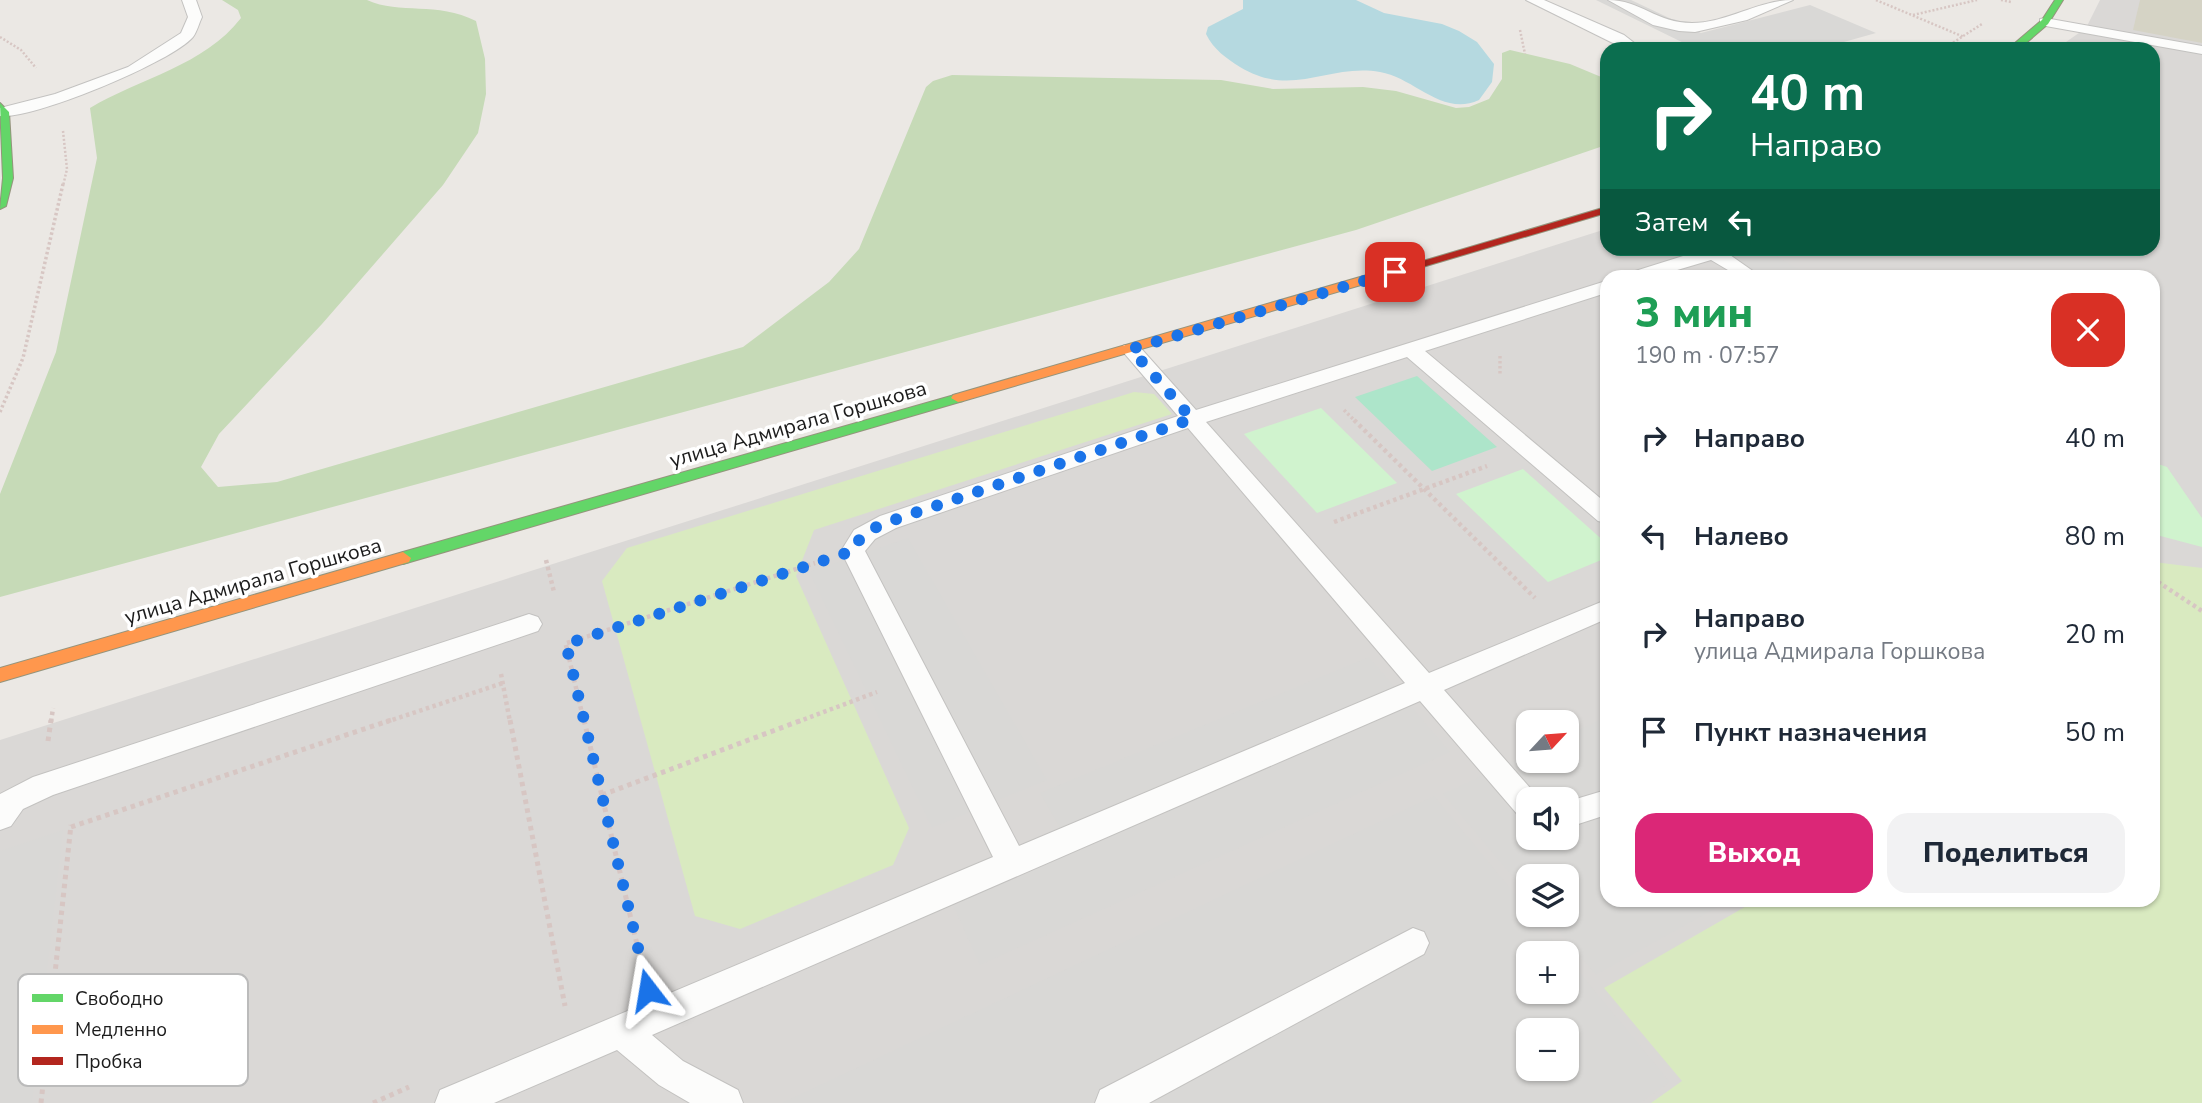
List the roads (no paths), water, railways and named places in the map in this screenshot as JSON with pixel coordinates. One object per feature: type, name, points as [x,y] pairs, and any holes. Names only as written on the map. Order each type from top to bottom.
[{"type":"main road","points":[[2021,42],[2045,22],[2059,0]]},
{"type":"main road","points":[[0,206],[8,178],[2,109]]},
{"type":"main road","name":"улица Адмирала Горшкова","points":[[0,675],[1600,212]]},
{"type":"lane","points":[[2,109],[60,97],[133,70],[187,35],[195,17],[189,0]]},
{"type":"lane","points":[[1533,0],[1624,42]]},
{"type":"lane","points":[[1615,0],[1661,23],[1686,28],[1755,13],[1786,0]]},
{"type":"lane","points":[[2045,22],[2157,42]]},
{"type":"lane","points":[[2160,43],[2202,50]]},
{"type":"lane","points":[[1656,270],[1696,256]]},
{"type":"lane","points":[[1718,256],[1740,270]]},
{"type":"lane","points":[[1011,862],[853,551],[858,538],[870,529],[888,522],[1192,419],[1600,289]]},
{"type":"lane","points":[[1131,349],[1516,792]]},
{"type":"lane","points":[[1410,349],[1600,510]]},
{"type":"lane","points":[[453,1103],[1600,612]]},
{"type":"lane","points":[[0,817],[13,800],[76,774],[530,624]]},
{"type":"lane","points":[[1579,811],[1600,805]]},
{"type":"lane","points":[[1113,1103],[1413,943]]},
{"type":"lane","points":[[620,1030],[671,1073],[725,1103]]},
{"type":"water","points":[[1243,0],[1356,0],[1384,13],[1442,24],[1477,42],[1494,64],[1492,82],[1479,100],[1453,104],[1380,72],[1344,72],[1294,80],[1259,76],[1225,57],[1206,34],[1208,27],[1243,9]]}]
